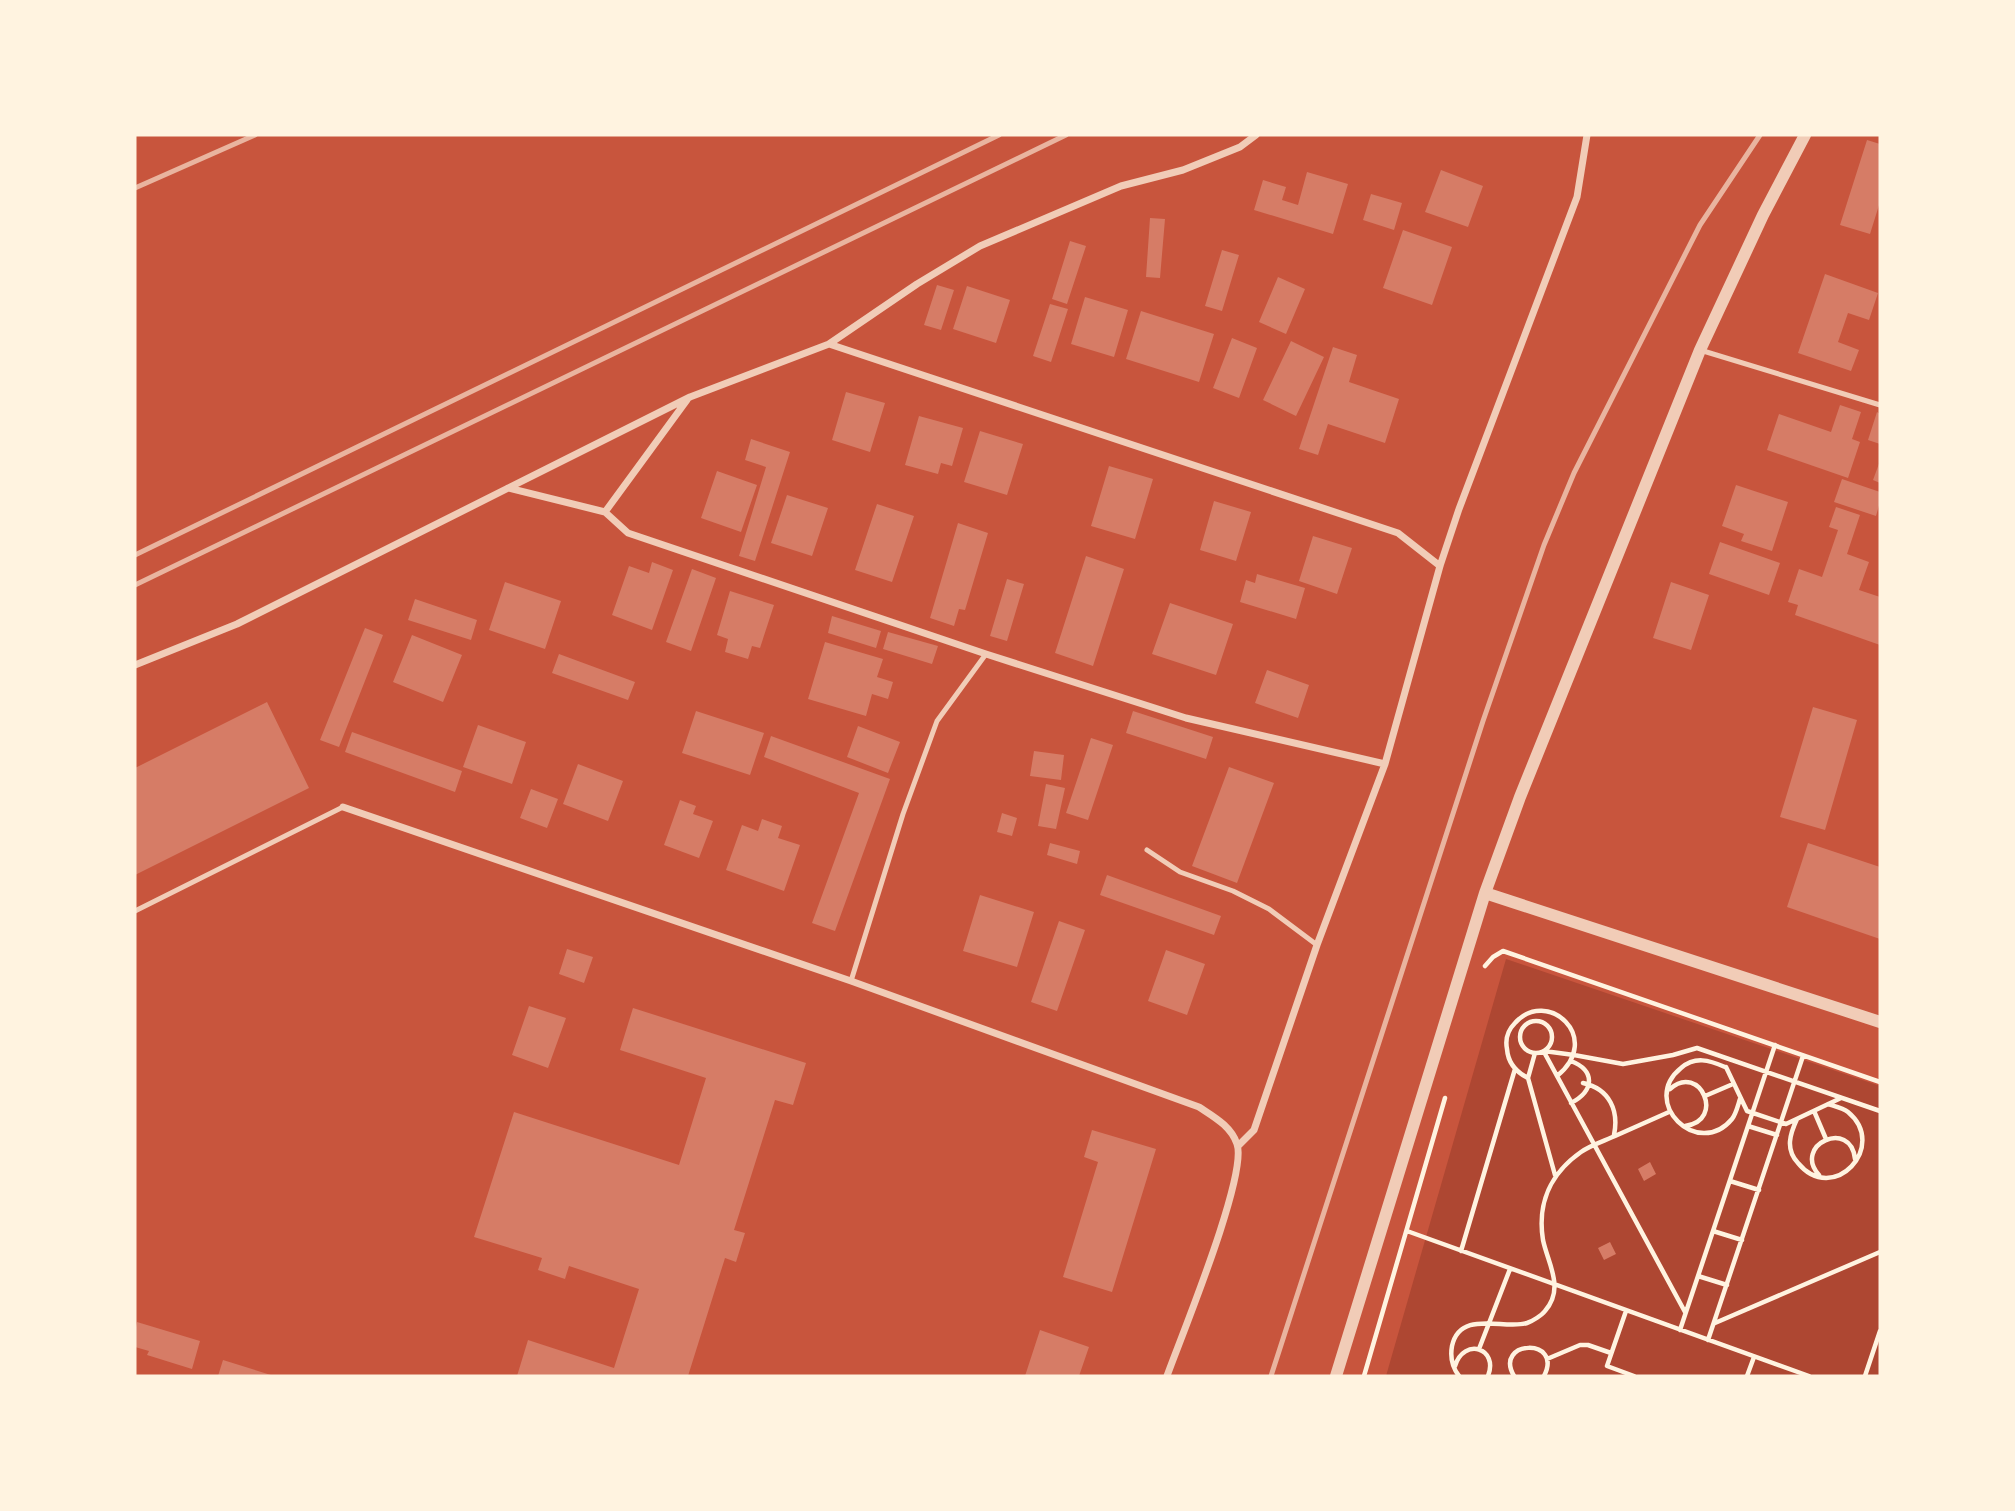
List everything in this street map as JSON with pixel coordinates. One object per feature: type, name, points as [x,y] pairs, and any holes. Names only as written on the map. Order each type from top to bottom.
[{"type":"street","points":[[135,665],[237,624],[690,397],[829,344],[917,284],[980,246],[1122,186],[1183,170],[1240,147],[1256,135]]},
{"type":"street","points":[[1167,1376],[1231,1200],[1238,1146],[1254,1130],[1317,945],[1385,764],[1440,566],[1459,509],[1577,197],[1587,135]]},
{"type":"street","points":[[1336,1376],[1485,893],[1520,797],[1700,351],[1763,215],[1805,135]]},
{"type":"street","points":[[829,344],[1398,533],[1440,566]]},
{"type":"street","points":[[605,512],[690,397]]},
{"type":"street","points":[[508,488],[605,512],[628,533],[1186,718],[1385,764]]},
{"type":"street","points":[[343,807],[851,981],[1199,1107],[1226,1126],[1238,1146]]},
{"type":"street","points":[[1485,893],[1880,1022]]},
{"type":"lane","points":[[1700,351],[1880,405]]},
{"type":"lane","points":[[851,981],[902,814],[937,721],[986,653]]},
{"type":"lane","points":[[135,911],[343,807]]},
{"type":"lane","points":[[1147,849],[1180,872],[1233,891],[1269,909],[1317,945]]},
{"type":"path","points":[[1484,967],[1503,951],[1880,1082]]},
{"type":"path","points":[[1528,1078],[1515,1069],[1507,1056],[1506,1042],[1510,1028],[1520,1017],[1533,1011],[1547,1011],[1560,1017],[1570,1027],[1575,1040],[1574,1055],[1568,1067],[1557,1076]]},
{"type":"path","points":[[1544,1051],[1553,1038],[1551,1030],[1545,1023],[1537,1020],[1529,1022],[1522,1028],[1520,1036],[1527,1050],[1535,1053],[1544,1051],[1623,1064],[1697,1048],[1880,1111]]},
{"type":"path","points":[[1680,1330],[1775,1045]]},
{"type":"path","points":[[1544,1051],[1686,1313]]},
{"type":"path","points":[[1535,1053],[1528,1078],[1555,1176]]},
{"type":"path","points":[[1708,1340],[1804,1055]]},
{"type":"path","points":[[1721,1057],[1740,1099],[1747,1111],[1752,1113],[1786,1124],[1841,1098]]},
{"type":"path","points":[[1725,1067],[1707,1059],[1688,1062],[1672,1075],[1666,1093],[1669,1112],[1681,1126],[1699,1133],[1718,1130],[1733,1118],[1740,1099]]},
{"type":"path","points":[[1571,1061],[1581,1065],[1588,1073],[1583,1096],[1571,1102]]},
{"type":"path","points":[[1461,1251],[1515,1069]]},
{"type":"path","points":[[1666,1093],[1681,1082],[1700,1088],[1705,1096],[1707,1105],[1704,1114],[1698,1121],[1681,1126]]},
{"type":"path","points":[[1586,1084],[1600,1090],[1610,1099],[1615,1111],[1614,1136]]},
{"type":"path","points":[[1705,1096],[1733,1084]]},
{"type":"path","points":[[1364,1376],[1449,1086]]},
{"type":"path","points":[[1797,1119],[1789,1137],[1792,1157],[1805,1172],[1823,1178],[1841,1175],[1855,1164],[1863,1145],[1860,1126],[1847,1111],[1828,1104]]},
{"type":"path","points":[[1814,1111],[1826,1139]]},
{"type":"path","points":[[1458,1376],[1454,1371],[1451,1352],[1453,1341],[1461,1331],[1482,1322],[1527,1323],[1544,1312],[1555,1296],[1551,1262],[1543,1240],[1544,1198],[1550,1182],[1562,1167],[1582,1151],[1669,1112]]},
{"type":"path","points":[[1748,1126],[1777,1135]]},
{"type":"path","points":[[1823,1178],[1812,1163],[1817,1145],[1826,1139],[1844,1140],[1851,1146],[1855,1154],[1855,1164]]},
{"type":"path","points":[[1730,1181],[1759,1190]]},
{"type":"path","points":[[1406,1231],[1809,1376]]},
{"type":"path","points":[[1713,1231],[1742,1240]]},
{"type":"path","points":[[1714,1323],[1880,1252]]},
{"type":"path","points":[[1479,1349],[1510,1269]]},
{"type":"path","points":[[1698,1276],[1727,1285]]},
{"type":"path","points":[[1626,1311],[1607,1366],[1634,1376]]},
{"type":"path","points":[[1865,1376],[1880,1331]]},
{"type":"path","points":[[1547,1359],[1580,1345],[1611,1353]]},
{"type":"path","points":[[1514,1376],[1511,1358],[1518,1350],[1529,1347],[1540,1350],[1547,1359],[1544,1376]]},
{"type":"path","points":[[1454,1371],[1460,1355],[1472,1348],[1479,1349],[1490,1360],[1488,1376]]},
{"type":"path","points":[[1748,1376],[1754,1357]]},
{"type":"shaded area","points":[[1506,959],[1880,1086],[1880,1376],[1386,1376]]},
{"type":"building","points":[[1867,140],[1880,144],[1880,202],[1870,234],[1840,225]]},
{"type":"building","points":[[1441,170],[1483,186],[1468,227],[1425,212]]},
{"type":"building","points":[[1307,172],[1348,184],[1333,234],[1254,210],[1263,180],[1286,187],[1282,200],[1298,205]]},
{"type":"building","points":[[1371,194],[1402,203],[1394,230],[1363,220]]},
{"type":"building","points":[[1150,218],[1165,219],[1160,278],[1146,277]]},
{"type":"building","points":[[1403,230],[1452,247],[1432,305],[1383,288]]},
{"type":"building","points":[[1070,241],[1086,246],[1067,304],[1052,299]]},
{"type":"building","points":[[1222,250],[1239,255],[1222,311],[1205,306]]},
{"type":"building","points":[[1825,274],[1878,293],[1869,320],[1848,313],[1838,342],[1859,350],[1851,371],[1798,353]]},
{"type":"building","points":[[1278,277],[1305,289],[1286,334],[1259,322]]},
{"type":"building","points":[[937,285],[954,290],[941,330],[924,325]]},
{"type":"building","points":[[967,286],[1010,300],[996,343],[953,329]]},
{"type":"building","points":[[1085,297],[1128,310],[1114,357],[1071,344]]},
{"type":"building","points":[[1050,304],[1068,309],[1051,362],[1033,356]]},
{"type":"building","points":[[1141,311],[1214,334],[1199,382],[1126,359]]},
{"type":"building","points":[[1232,338],[1257,348],[1239,398],[1213,388]]},
{"type":"building","points":[[1291,341],[1324,357],[1296,416],[1263,400]]},
{"type":"building","points":[[1333,347],[1357,355],[1349,382],[1399,399],[1385,443],[1328,424],[1318,455],[1299,449]]},
{"type":"building","points":[[846,392],[885,403],[870,452],[832,440]]},
{"type":"building","points":[[1840,405],[1861,412],[1852,439],[1860,442],[1848,478],[1767,450],[1779,414],[1831,432]]},
{"type":"building","points":[[1877,412],[1880,414],[1880,444],[1868,440]]},
{"type":"building","points":[[919,416],[963,428],[952,466],[941,463],[938,474],[905,465]]},
{"type":"building","points":[[980,431],[1023,444],[1007,495],[964,482]]},
{"type":"building","points":[[751,439],[790,452],[755,561],[739,556],[766,467],[745,460]]},
{"type":"building","points":[[1880,461],[1880,483],[1873,480]]},
{"type":"building","points":[[1109,466],[1153,479],[1135,539],[1091,526]]},
{"type":"building","points":[[717,471],[757,485],[741,532],[701,518]]},
{"type":"building","points":[[1842,479],[1880,492],[1876,516],[1834,502]]},
{"type":"building","points":[[1736,485],[1788,502],[1772,551],[1741,541],[1744,534],[1722,526]]},
{"type":"building","points":[[787,495],[828,508],[812,556],[771,543]]},
{"type":"building","points":[[1214,501],[1251,512],[1236,561],[1200,550]]},
{"type":"building","points":[[877,504],[914,516],[892,582],[855,570]]},
{"type":"building","points":[[1836,507],[1860,515],[1847,554],[1869,562],[1859,590],[1880,597],[1880,645],[1795,615],[1798,605],[1788,602],[1799,569],[1822,577],[1838,530],[1829,527]]},
{"type":"building","points":[[958,523],[988,533],[965,610],[959,609],[954,626],[930,618]]},
{"type":"building","points":[[1313,536],[1352,548],[1337,594],[1299,581]]},
{"type":"building","points":[[1720,542],[1780,563],[1769,595],[1709,574]]},
{"type":"building","points":[[1086,556],[1124,569],[1093,666],[1055,653]]},
{"type":"building","points":[[652,562],[673,570],[652,630],[612,615],[629,566],[649,573]]},
{"type":"building","points":[[692,569],[716,578],[691,651],[666,642]]},
{"type":"building","points":[[1257,574],[1305,588],[1296,619],[1240,602],[1246,580],[1255,583]]},
{"type":"building","points":[[1007,579],[1024,584],[1007,641],[990,636]]},
{"type":"building","points":[[505,582],[561,601],[545,649],[489,630]]},
{"type":"building","points":[[1671,582],[1709,595],[1691,650],[1653,638]]},
{"type":"building","points":[[730,591],[774,605],[760,648],[752,646],[748,659],[725,652],[728,639],[717,635]]},
{"type":"building","points":[[415,599],[477,620],[471,640],[408,620]]},
{"type":"building","points":[[1170,603],[1233,624],[1216,675],[1152,654]]},
{"type":"building","points":[[832,616],[881,631],[876,648],[828,633]]},
{"type":"building","points":[[365,628],[383,635],[339,747],[320,740]]},
{"type":"building","points":[[888,632],[938,646],[932,664],[883,649]]},
{"type":"building","points":[[412,635],[462,655],[443,702],[393,682]]},
{"type":"building","points":[[825,642],[883,659],[877,677],[893,682],[888,699],[872,694],[866,716],[808,699]]},
{"type":"building","points":[[559,654],[635,682],[628,700],[552,673]]},
{"type":"building","points":[[1267,670],[1309,685],[1298,718],[1255,703]]},
{"type":"building","points":[[267,702],[309,788],[135,875],[135,768]]},
{"type":"building","points":[[1813,707],[1857,720],[1825,830],[1780,817]]},
{"type":"building","points":[[696,711],[764,733],[750,775],[682,753]]},
{"type":"building","points":[[1133,711],[1213,737],[1206,759],[1126,733]]},
{"type":"building","points":[[478,725],[526,742],[512,784],[463,767]]},
{"type":"building","points":[[858,726],[900,742],[888,773],[847,757]]},
{"type":"building","points":[[352,732],[462,771],[455,792],[345,752]]},
{"type":"building","points":[[771,736],[890,779],[835,931],[812,923],[859,793],[764,757]]},
{"type":"building","points":[[1091,738],[1113,745],[1088,820],[1066,813]]},
{"type":"building","points":[[1034,751],[1064,755],[1061,780],[1030,776]]},
{"type":"building","points":[[578,764],[623,781],[608,821],[563,804]]},
{"type":"building","points":[[1229,767],[1274,783],[1237,883],[1192,866]]},
{"type":"building","points":[[1046,784],[1065,788],[1056,829],[1038,826]]},
{"type":"building","points":[[531,789],[558,799],[547,828],[520,818]]},
{"type":"building","points":[[680,800],[696,806],[693,814],[713,821],[699,858],[664,845]]},
{"type":"building","points":[[1002,813],[1017,818],[1012,836],[997,832]]},
{"type":"building","points":[[762,819],[782,826],[778,838],[800,845],[784,891],[726,870],[742,825],[758,831]]},
{"type":"building","points":[[1050,843],[1080,851],[1077,864],[1047,855]]},
{"type":"building","points":[[1808,843],[1880,867],[1880,939],[1787,907]]},
{"type":"building","points":[[1107,875],[1221,916],[1214,935],[1100,895]]},
{"type":"building","points":[[980,895],[1034,912],[1017,967],[963,951]]},
{"type":"building","points":[[1059,921],[1085,930],[1057,1011],[1031,1002]]},
{"type":"building","points":[[567,949],[593,957],[584,983],[559,974]]},
{"type":"building","points":[[1166,950],[1205,964],[1187,1015],[1148,1001]]},
{"type":"building","points":[[529,1006],[566,1018],[548,1068],[512,1055]]},
{"type":"building","points":[[633,1008],[806,1063],[793,1105],[775,1100],[734,1230],[745,1233],[736,1262],[725,1258],[688,1376],[517,1376],[528,1340],[614,1368],[639,1289],[569,1266],[565,1279],[538,1270],[542,1258],[474,1237],[514,1112],[679,1165],[706,1078],[620,1050]]},
{"type":"building","points":[[1092,1130],[1156,1149],[1112,1292],[1063,1277],[1098,1162],[1084,1157]]},
{"type":"building","points":[[1650,1162],[1656,1174],[1644,1181],[1638,1169]]},
{"type":"building","points":[[1610,1242],[1616,1254],[1604,1260],[1598,1248]]},
{"type":"building","points":[[137,1322],[200,1341],[192,1369],[147,1355],[149,1351],[135,1347]]},
{"type":"building","points":[[1040,1330],[1089,1347],[1079,1376],[1025,1376]]},
{"type":"building","points":[[223,1360],[274,1376],[218,1376]]},
{"type":"railway","points":[[135,188],[255,135]]},
{"type":"railway","points":[[135,555],[999,135]]},
{"type":"railway","points":[[135,585],[1066,135]]},
{"type":"railway","points":[[1271,1376],[1483,721],[1544,545],[1574,473],[1700,225],[1760,135]]}]
